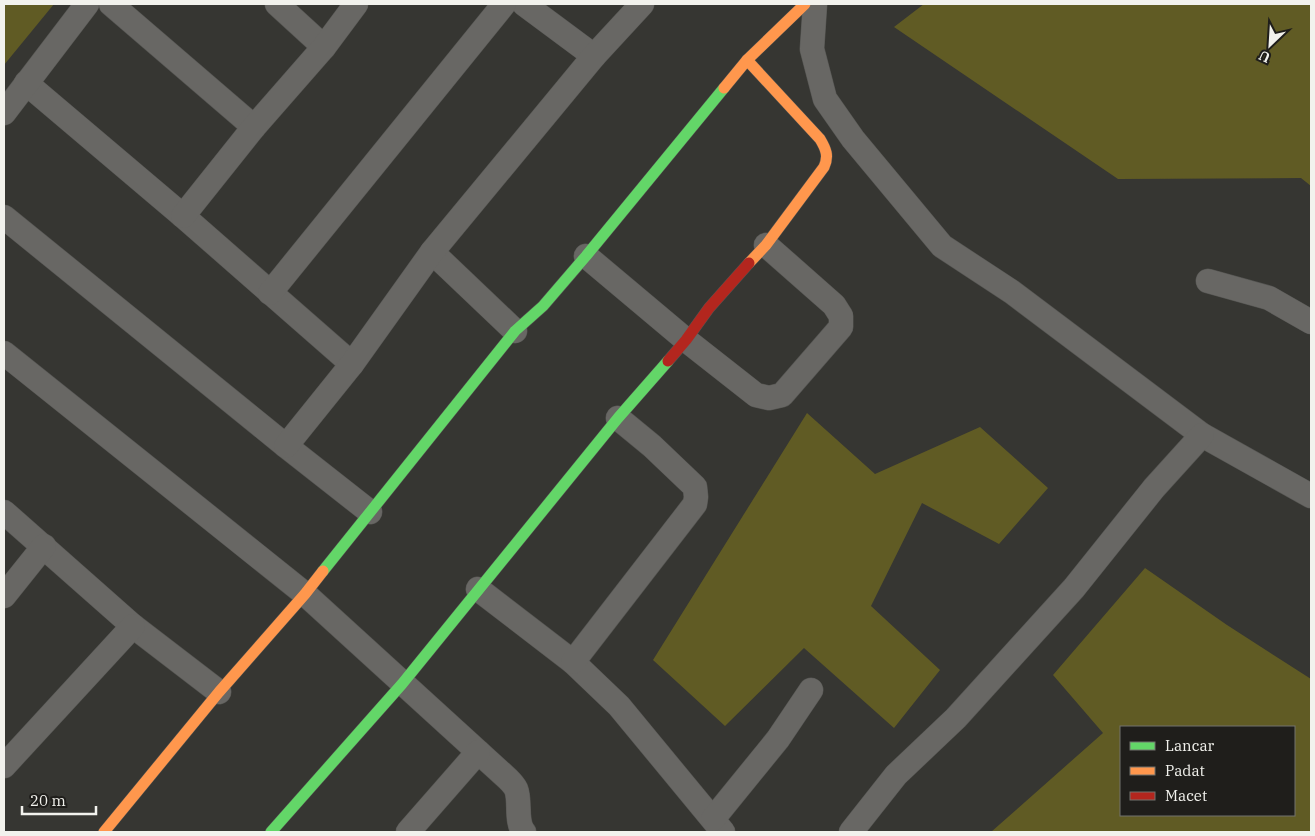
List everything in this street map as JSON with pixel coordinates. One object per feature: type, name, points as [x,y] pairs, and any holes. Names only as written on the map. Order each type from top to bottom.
[{"type":"street","points":[[4,113],[87,4]]},
{"type":"street","points":[[112,4],[254,127]]},
{"type":"street","points":[[277,4],[324,47]]},
{"type":"street","points":[[183,216],[254,127],[324,47],[356,4]]},
{"type":"street","points":[[270,293],[504,4]]},
{"type":"street","points":[[524,4],[594,56]]},
{"type":"street","points":[[286,446],[352,364],[432,252],[594,56],[642,4]]},
{"type":"street","points":[[110,831],[219,692],[304,594],[515,331],[543,306],[586,256],[747,60],[805,4]]},
{"type":"street","points":[[815,4],[812,49],[825,99],[853,139],[942,246],[1012,292],[1202,434],[1311,496]]},
{"type":"street","points":[[271,832],[402,684],[618,418],[686,340],[709,308],[766,245],[824,167],[828,152],[820,139],[747,60]]},
{"type":"street","points":[[26,83],[183,216],[352,364]]},
{"type":"street","points":[[4,217],[370,512]]},
{"type":"street","points":[[586,256],[686,340],[756,395],[769,398],[782,395],[841,327],[841,316],[834,305],[766,245]]},
{"type":"street","points":[[432,252],[515,331]]},
{"type":"street","points":[[1208,281],[1269,298],[1311,322]]},
{"type":"street","points":[[4,353],[304,594],[508,779],[516,788],[519,804],[517,831]]},
{"type":"street","points":[[573,662],[695,504],[695,487],[652,446],[618,418]]},
{"type":"street","points":[[851,832],[896,775],[956,718],[1074,588],[1154,488],[1202,434]]},
{"type":"street","points":[[4,512],[133,626],[219,692]]},
{"type":"street","points":[[4,596],[44,546]]},
{"type":"street","points":[[478,589],[573,662],[620,706],[718,826],[812,690]]},
{"type":"street","points":[[4,766],[133,626]]},
{"type":"street","points":[[408,832],[478,752]]},
{"type":"shaded area","points":[[4,4],[54,4],[4,65]]},
{"type":"shaded area","points":[[924,4],[1311,4],[1311,186],[1301,178],[1118,179],[894,27]]},
{"type":"shaded area","points":[[807,413],[875,474],[980,427],[1048,488],[999,544],[922,503],[871,606],[940,670],[894,728],[804,648],[725,726],[653,660]]},
{"type":"shaded area","points":[[1145,568],[1227,625],[1311,679],[1311,832],[991,832],[1103,733],[1053,675]]},
{"type":"traffic: fast","points":[[323,571],[515,331],[543,306],[724,88]]},
{"type":"traffic: fast","points":[[271,832],[402,684],[618,418],[668,361]]},
{"type":"traffic: slow","points":[[724,88],[747,60],[805,4]]},
{"type":"traffic: slow","points":[[747,60],[820,139],[827,156],[824,167],[766,245],[749,263]]},
{"type":"traffic: slow","points":[[104,832],[219,692],[323,571]]},
{"type":"traffic: jam","points":[[668,361],[709,308],[749,263]]}]
